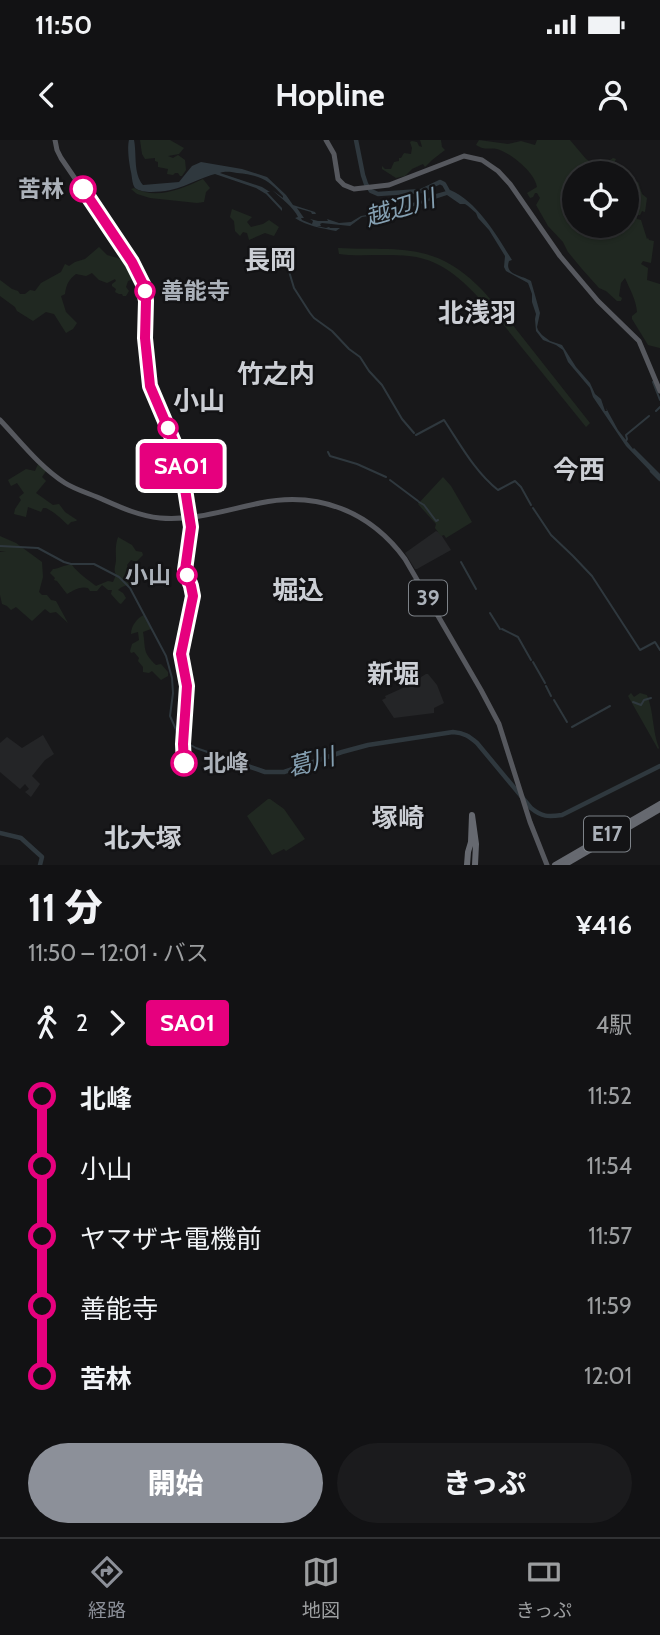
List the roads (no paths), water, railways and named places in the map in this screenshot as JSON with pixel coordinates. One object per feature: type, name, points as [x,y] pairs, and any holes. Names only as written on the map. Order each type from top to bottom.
[{"type":"highway","name":"E17","points":[[566,865],[660,806]]},
{"type":"highway","name":"E17","points":[[555,865],[660,806]]},
{"type":"highway","points":[[467,865],[472,815],[476,844],[475,865]]},
{"type":"main road","points":[[55,140],[61,158],[132,262],[143,284],[150,386],[176,447],[190,518]]},
{"type":"main road","points":[[326,140],[334,154],[340,181],[349,188],[390,185],[464,156],[476,157],[486,162],[506,179],[560,256],[598,301],[639,341],[660,391]]},
{"type":"main road","name":"39","points":[[0,419],[37,461],[67,485],[141,514],[190,518],[272,501],[303,499],[344,509],[379,530],[405,559],[487,700],[502,733],[530,822],[547,865]]},
{"type":"water","points":[[129,140],[134,140],[137,169],[143,185],[179,182],[192,166],[201,162],[242,169],[267,177],[293,205],[315,212],[316,214],[312,214],[297,208],[304,218],[301,218],[302,220],[312,224],[310,219],[351,222],[361,216],[394,210],[450,190],[460,195],[478,211],[493,230],[512,260],[508,266],[511,272],[531,281],[540,313],[538,330],[550,341],[562,345],[601,399],[605,411],[606,408],[618,430],[660,477],[653,474],[626,446],[593,397],[590,388],[568,362],[563,350],[543,340],[536,331],[536,314],[528,283],[506,271],[505,256],[476,213],[465,204],[460,204],[447,195],[396,212],[362,217],[350,226],[322,223],[317,226],[340,228],[336,231],[309,225],[295,218],[298,217],[293,210],[272,190],[283,198],[278,190],[263,179],[251,175],[220,173],[262,187],[270,192],[267,192],[282,211],[266,194],[256,188],[215,174],[169,190],[138,190],[132,180],[128,156]]},
{"type":"waterway","points":[[356,140],[363,175],[371,191],[378,194],[421,191],[440,182],[449,193]]},
{"type":"waterway","points":[[288,268],[294,288],[310,313],[360,357],[414,433]]},
{"type":"waterway","points":[[653,382],[660,400]]},
{"type":"waterway","points":[[656,411],[660,407]]},
{"type":"waterway","points":[[626,441],[626,435],[649,416]]},
{"type":"waterway","points":[[416,435],[444,420],[468,457],[490,483],[498,490],[515,481],[531,505]]},
{"type":"waterway","points":[[328,452],[330,456],[386,477]]},
{"type":"waterway","name":"越辺川","points":[[652,471],[660,479]]},
{"type":"waterway","points":[[390,480],[418,501]]},
{"type":"waterway","points":[[419,502],[436,521],[438,520]]},
{"type":"waterway","points":[[533,508],[551,535],[592,576],[640,650],[655,642],[660,650]]},
{"type":"waterway","name":"葛川","points":[[0,546],[38,548],[64,562],[94,564],[119,577],[130,588],[166,656],[172,678],[170,716],[178,734],[196,748],[239,763]]},
{"type":"waterway","points":[[461,562],[476,589]]},
{"type":"waterway","points":[[490,613],[500,629]]},
{"type":"waterway","points":[[502,629],[518,637],[531,660]]},
{"type":"waterway","points":[[533,662],[545,683]]},
{"type":"waterway","points":[[546,686],[551,696]]},
{"type":"waterway","points":[[633,702],[641,705],[644,700],[651,698]]},
{"type":"waterway","points":[[554,700],[567,722]]},
{"type":"waterway","points":[[572,727],[610,706]]},
{"type":"waterway","name":"葛川","points":[[239,763],[265,772],[284,772],[368,745],[457,732],[477,743],[531,808],[549,816],[562,815],[660,766]]},
{"type":"waterway","points":[[0,833],[21,838],[42,857],[40,865]]},
{"type":"place","name":"苦林","points":[[83,189]]},
{"type":"place","name":"善能寺","points":[[145,291]]},
{"type":"place","name":"小山","points":[[187,575]]},
{"type":"place","name":"北峰","points":[[184,763]]},
{"type":"district","name":"長岡","points":[[270,260]]},
{"type":"district","name":"北浅羽","points":[[477,313]]},
{"type":"district","name":"竹之内","points":[[276,374]]},
{"type":"district","name":"小山","points":[[199,401]]},
{"type":"district","name":"今西","points":[[579,470]]},
{"type":"district","name":"堀込","points":[[298,590]]},
{"type":"district","name":"新堀","points":[[393,674]]},
{"type":"district","name":"塚崎","points":[[398,818]]},
{"type":"district","name":"北大塚","points":[[143,838]]}]
